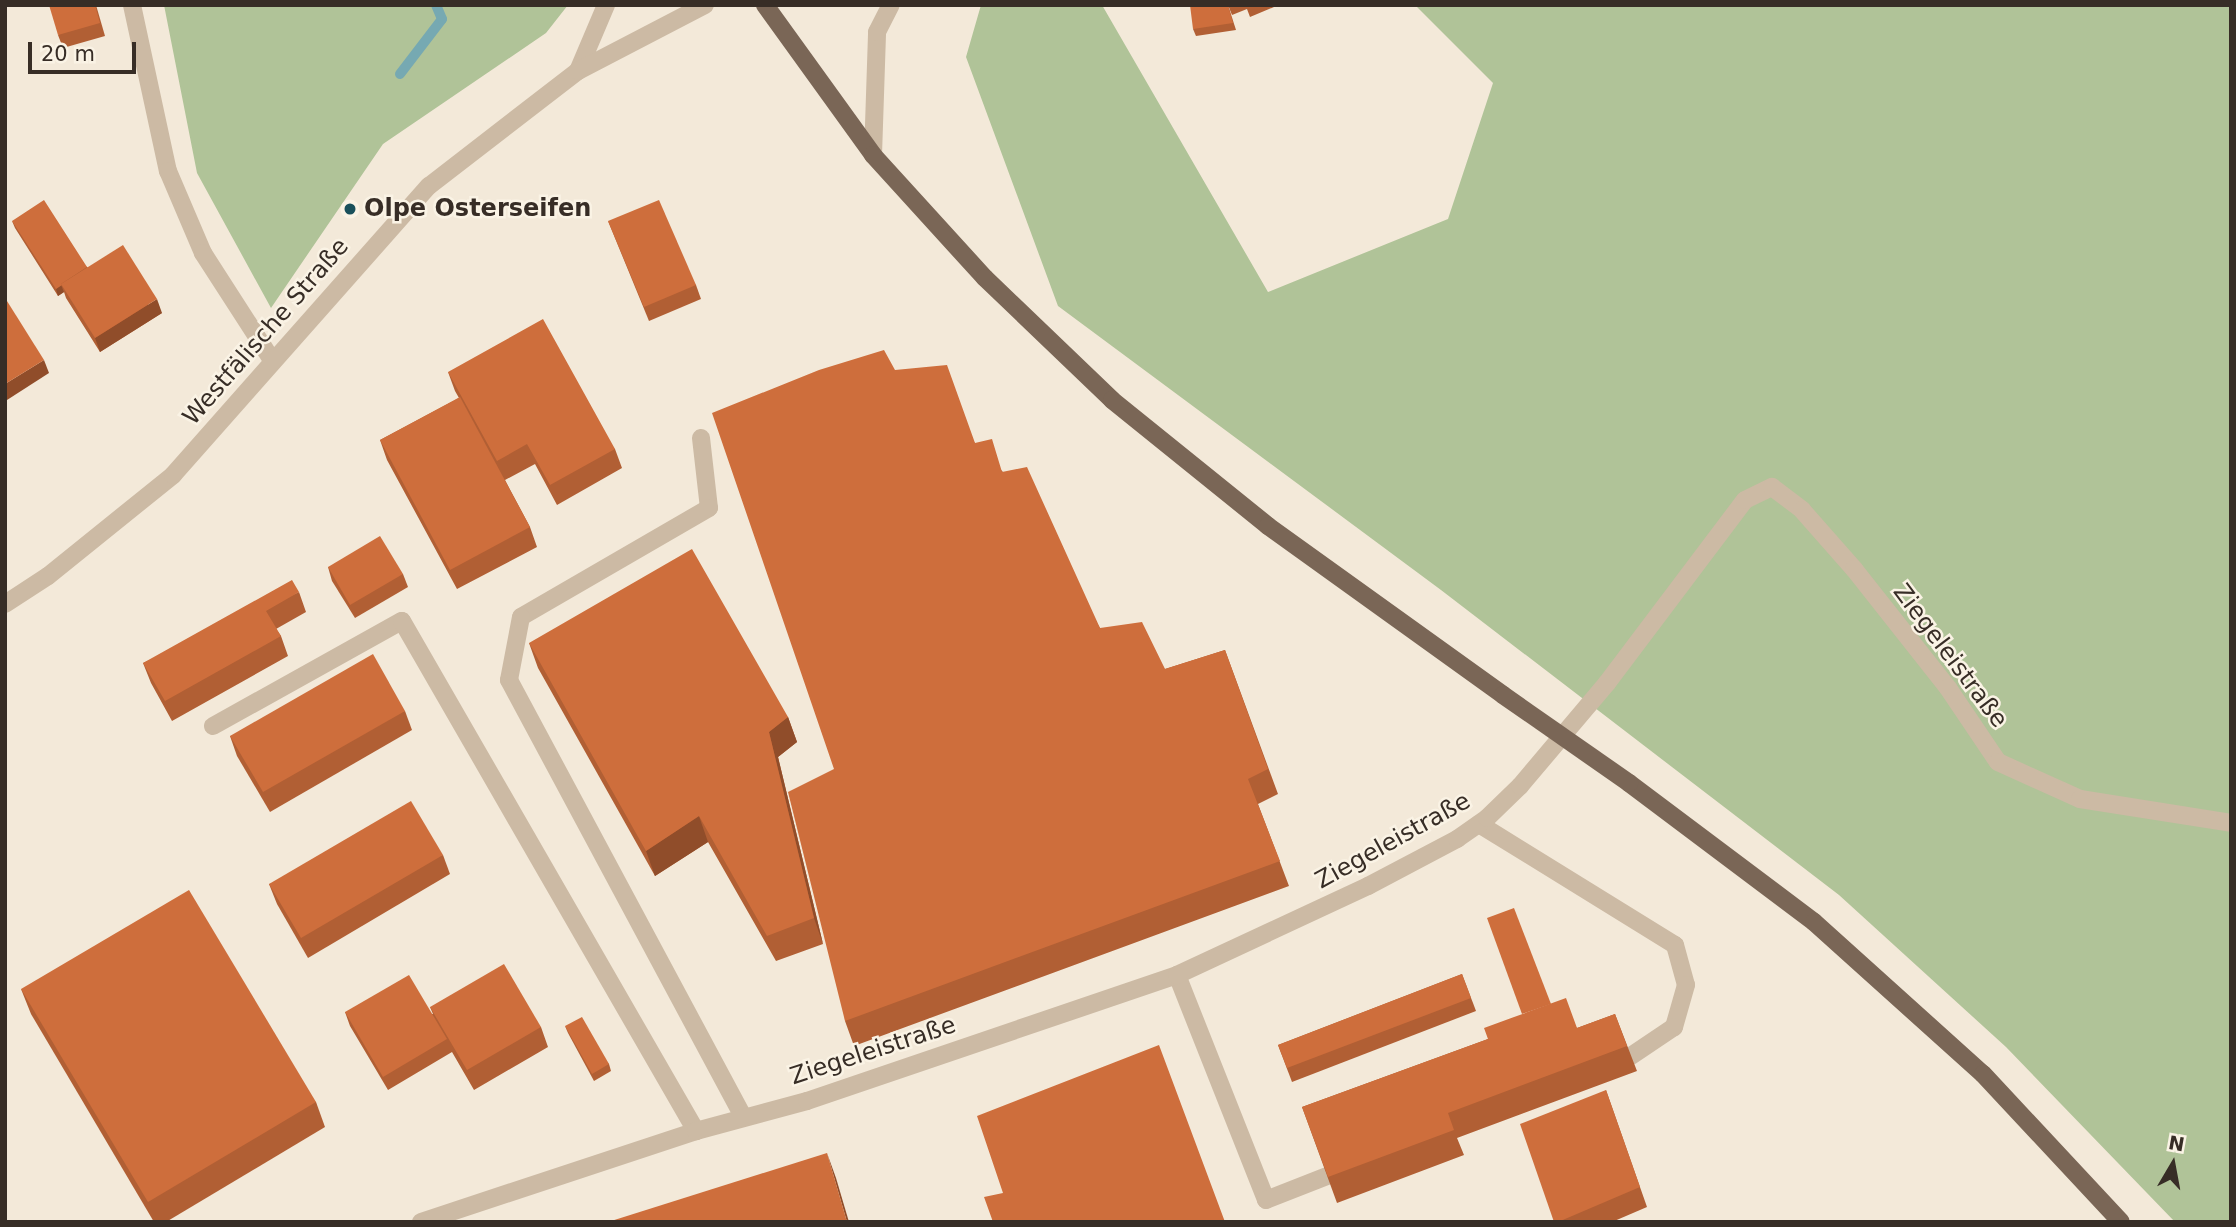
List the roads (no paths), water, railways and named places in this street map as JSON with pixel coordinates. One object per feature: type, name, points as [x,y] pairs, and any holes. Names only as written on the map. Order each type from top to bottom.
[{"type":"main road","points":[[765,5],[873,155],[985,278],[1112,400],[1268,526],[1629,783],[1814,922],[1983,1074],[2121,1222]]},
{"type":"street","points":[[132,5],[168,171],[203,253],[272,360]]},
{"type":"street","points":[[578,71],[606,5]]},
{"type":"street","name":"Westfälische Straße","points":[[5,604],[48,576],[173,475],[272,360],[429,186],[578,71],[705,5]]},
{"type":"street","points":[[873,155],[877,33],[891,5]]},
{"type":"street","points":[[701,438],[709,508],[522,617],[509,680],[743,1116]]},
{"type":"street","name":"Ziegeleistraße","points":[[421,1222],[696,1130],[807,1101],[1177,975],[1368,886],[1483,821],[1607,684],[1745,500],[1772,487],[1802,510],[1854,569],[1948,688],[1998,762],[2080,799],[2231,823]]},
{"type":"street","points":[[213,726],[402,621],[696,1130]]},
{"type":"street","points":[[1483,821],[1675,945],[1686,985],[1674,1027],[1631,1056]]},
{"type":"street","points":[[1177,975],[1266,1200],[1327,1176]]},
{"type":"waterway","points":[[400,74],[442,19],[436,5]]},
{"type":"place","name":"Olpe Osterseifen","points":[[350,209]]}]
